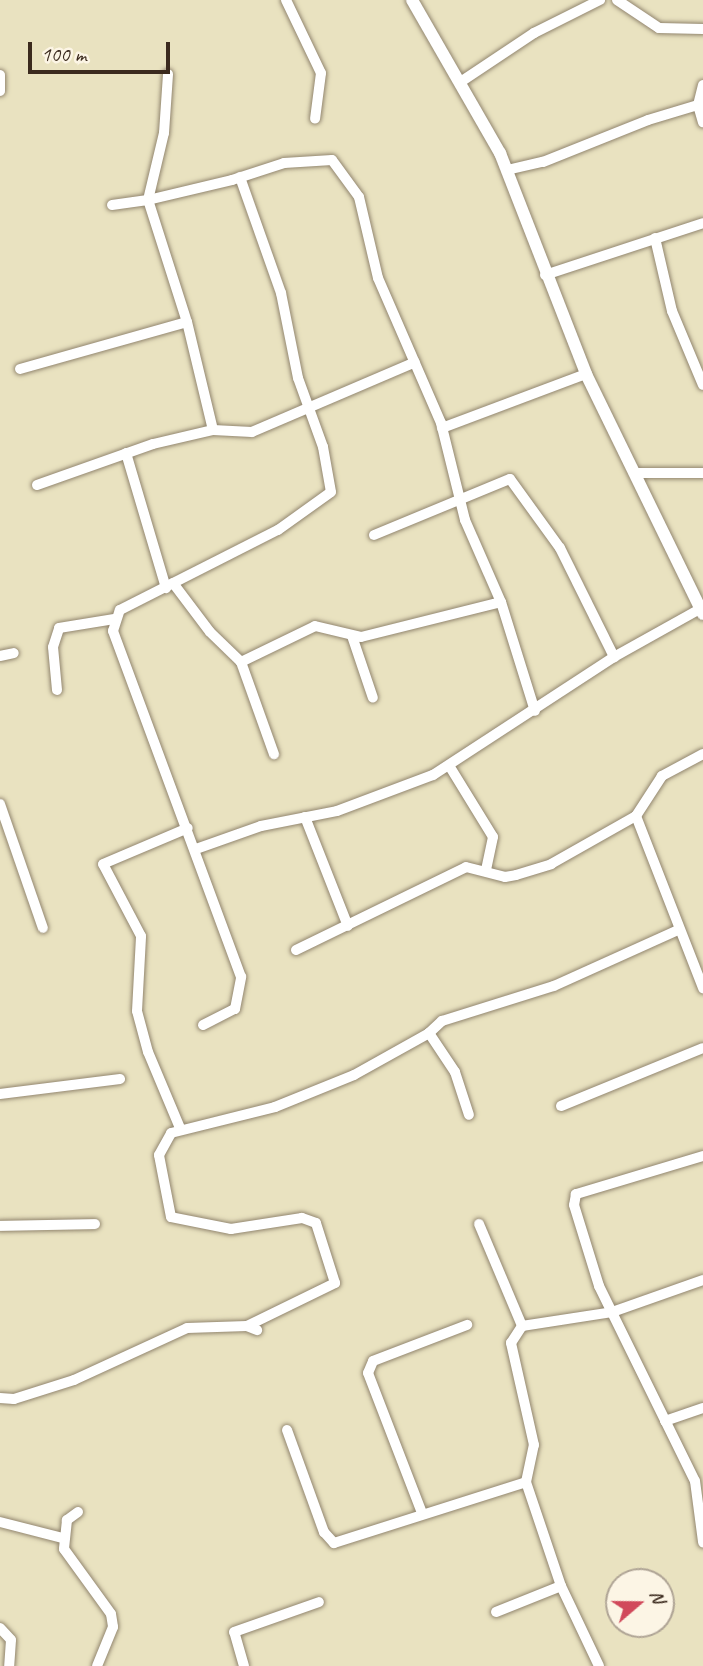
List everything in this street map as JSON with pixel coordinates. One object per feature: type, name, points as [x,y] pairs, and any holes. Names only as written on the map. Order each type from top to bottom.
[{"type":"street","points":[[286,0],[321,73],[315,119]]},
{"type":"street","points":[[196,849],[261,826],[372,799],[450,767],[614,657],[702,612],[586,374],[545,275],[507,170],[462,81],[412,0]]},
{"type":"street","points":[[462,81],[534,33],[600,0]]},
{"type":"street","points":[[617,0],[659,28],[703,29]]},
{"type":"street","points":[[168,74],[164,134],[148,200],[187,322],[213,430]]},
{"type":"street","points":[[0,75],[0,91]]},
{"type":"street","points":[[703,85],[698,105],[703,122]]},
{"type":"street","points":[[507,170],[543,162],[648,120],[698,105]]},
{"type":"street","points":[[112,205],[148,200],[284,163],[319,158],[338,166],[359,197],[378,278],[442,428],[457,498],[501,602],[535,710]]},
{"type":"street","points":[[203,1025],[234,1009],[241,977],[196,849],[113,631],[114,619],[120,610],[278,530],[329,496],[331,480],[309,411],[281,293],[240,177]]},
{"type":"street","points":[[545,275],[703,223]]},
{"type":"street","points":[[655,238],[672,312],[703,385]]},
{"type":"street","points":[[20,369],[187,322]]},
{"type":"street","points":[[37,485],[126,453],[213,430],[252,432],[309,411],[415,362]]},
{"type":"street","points":[[442,428],[586,374]]},
{"type":"street","points":[[126,453],[169,586],[241,662],[274,754]]},
{"type":"street","points":[[636,473],[703,473]]},
{"type":"street","points":[[374,535],[410,523],[457,498],[510,479],[517,482],[560,548],[614,657]]},
{"type":"street","points":[[241,662],[315,626],[352,636],[386,632],[501,602]]},
{"type":"street","points":[[57,690],[53,647],[59,628],[114,619]]},
{"type":"street","points":[[352,636],[373,698]]},
{"type":"street","points":[[0,656],[14,653]]},
{"type":"street","points":[[296,950],[466,867],[486,869],[505,877],[551,864],[636,816],[663,776],[703,754]]},
{"type":"street","points":[[450,767],[493,837],[486,869]]},
{"type":"street","points":[[0,804],[43,928]]},
{"type":"street","points":[[636,816],[678,930],[703,988]]},
{"type":"street","points":[[305,817],[348,926]]},
{"type":"street","points":[[180,1128],[148,1052],[137,1011],[143,943],[103,864],[188,828]]},
{"type":"street","points":[[180,1128],[192,1130],[275,1107],[354,1075],[429,1033],[442,1021],[554,986],[678,930]]},
{"type":"street","points":[[429,1033],[455,1072],[469,1115]]},
{"type":"street","points":[[561,1106],[703,1048]]},
{"type":"street","points":[[0,1094],[120,1079]]},
{"type":"street","points":[[0,1398],[14,1399],[74,1380],[187,1328],[252,1328],[328,1290],[336,1279],[316,1223],[309,1218],[231,1229],[172,1217],[159,1155],[162,1144],[180,1128]]},
{"type":"street","points":[[703,1156],[576,1194],[574,1205],[589,1259],[612,1312],[695,1481],[703,1542]]},
{"type":"street","points":[[0,1226],[95,1224]]},
{"type":"street","points":[[479,1224],[522,1326]]},
{"type":"street","points":[[599,1666],[561,1586],[526,1482],[534,1445],[511,1343],[522,1326],[612,1312],[703,1280]]},
{"type":"street","points":[[422,1513],[368,1373],[373,1362],[467,1325]]},
{"type":"street","points":[[665,1421],[703,1408]]},
{"type":"street","points":[[288,1430],[330,1542],[526,1482]]},
{"type":"street","points":[[78,1513],[67,1520],[62,1538],[67,1558],[92,1582],[111,1614],[113,1627],[97,1666]]},
{"type":"street","points":[[0,1522],[62,1538]]},
{"type":"street","points":[[496,1612],[561,1586]]},
{"type":"street","points":[[244,1666],[234,1632],[319,1602]]},
{"type":"street","points":[[0,1628],[11,1640],[9,1666]]}]
